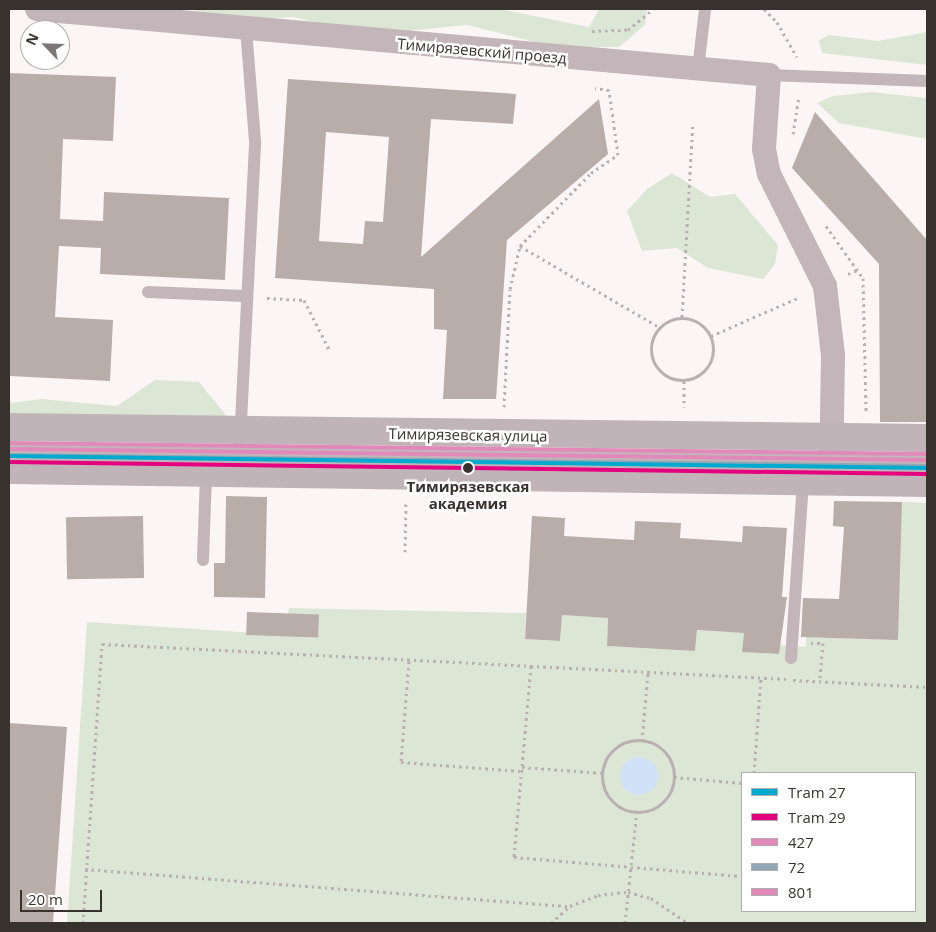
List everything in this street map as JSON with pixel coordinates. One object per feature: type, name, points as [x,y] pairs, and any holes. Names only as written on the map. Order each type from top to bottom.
[{"type":"main road","name":"Тимирязевская улица","points":[[9,428],[240,454],[803,482],[831,460],[927,438]]},
{"type":"main road","name":"Тимирязевская улица","points":[[9,470],[206,475],[240,454],[831,460],[927,483]]},
{"type":"street","name":"Тимирязевский проезд","points":[[37,9],[132,13],[246,30],[769,75]]},
{"type":"street","points":[[769,75],[764,149],[769,174],[825,286],[833,355],[831,460]]},
{"type":"lane","points":[[698,69],[705,9]]},
{"type":"lane","points":[[9,449],[240,454],[244,296],[255,141],[246,30]]},
{"type":"lane","name":"Тимирязевский проезд","points":[[769,75],[927,80]]},
{"type":"lane","points":[[148,292],[244,296]]},
{"type":"lane","points":[[831,460],[927,460]]},
{"type":"lane","points":[[203,560],[206,475]]},
{"type":"lane","points":[[791,658],[803,482]]},
{"type":"path","points":[[504,413],[510,289],[520,246],[591,174],[618,155],[609,90],[583,86],[591,31],[628,30],[653,9]]},
{"type":"path","points":[[764,9],[796,54],[800,110],[789,145]]},
{"type":"path","points":[[682,317],[693,123]]},
{"type":"path","points":[[821,219],[859,269],[866,418]]},
{"type":"path","points":[[520,246],[659,327]]},
{"type":"path","points":[[711,336],[859,269]]},
{"type":"path","points":[[244,296],[304,300],[330,351]]},
{"type":"path","points":[[682,317],[704,325],[714,345],[709,365],[695,378],[684,380],[662,373],[653,362],[652,337],[659,327],[682,317]]},
{"type":"path","points":[[684,380],[684,414]]},
{"type":"path","points":[[406,492],[406,552]]},
{"type":"path","points":[[806,642],[823,643],[820,681]]},
{"type":"path","points":[[83,923],[102,644],[927,687]]},
{"type":"path","points":[[409,661],[401,762],[603,773]]},
{"type":"path","points":[[531,666],[514,857],[741,876]]},
{"type":"path","points":[[642,741],[648,672]]},
{"type":"path","points":[[754,772],[761,678]]},
{"type":"path","points":[[642,741],[667,754],[674,777],[665,800],[637,811],[612,800],[603,773],[615,748],[642,741]]},
{"type":"path","points":[[674,777],[741,783]]},
{"type":"path","points":[[625,923],[637,811]]},
{"type":"path","points":[[86,869],[570,906]]},
{"type":"path","points":[[551,923],[570,906],[598,894],[628,892],[650,898],[688,923]]},
{"type":"green space","points":[[188,9],[499,9],[589,27],[599,9],[647,9],[645,25],[619,47],[555,47],[467,25],[395,32],[343,29],[293,17],[244,20]]},
{"type":"green space","points":[[927,32],[927,65],[822,53],[819,40],[829,35],[878,41]]},
{"type":"green space","points":[[872,92],[927,98],[927,139],[839,123],[817,103],[833,96]]},
{"type":"green space","points":[[672,173],[710,197],[735,194],[778,245],[775,264],[763,279],[708,268],[677,248],[642,251],[627,211],[647,189]]},
{"type":"green space","points":[[155,380],[199,382],[229,419],[9,423],[9,403],[42,399],[117,406]]},
{"type":"green space","points":[[902,502],[927,503],[927,923],[67,923],[87,622],[317,637],[319,615],[288,614],[289,608],[526,613],[525,639],[560,641],[562,615],[608,618],[607,646],[695,651],[697,630],[744,633],[743,652],[778,654],[779,645],[806,647],[806,637],[897,640]]},
{"type":"water","points":[[639,757],[652,763],[658,776],[652,789],[639,795],[626,789],[620,776],[626,763]]},
{"type":"building","points":[[9,73],[116,77],[113,141],[63,139],[60,219],[103,221],[104,192],[229,198],[225,280],[100,274],[101,248],[59,246],[55,317],[113,320],[110,381],[9,376]]},
{"type":"building","points":[[288,79],[516,94],[513,124],[431,119],[421,257],[599,99],[608,154],[507,240],[496,399],[443,399],[447,330],[434,329],[434,289],[275,278]],"holes":[[[326,132],[389,137],[383,222],[365,221],[363,244],[319,241]]]},
{"type":"building","points":[[815,112],[927,240],[927,422],[880,422],[879,264],[792,168]]},
{"type":"building","points":[[226,496],[267,497],[265,598],[214,597],[214,563],[225,563]]},
{"type":"building","points":[[834,501],[902,502],[898,640],[801,637],[803,598],[839,599],[844,527],[833,526]]},
{"type":"building","points":[[143,516],[144,578],[67,579],[66,517]]},
{"type":"building","points":[[532,516],[565,518],[564,536],[634,540],[635,521],[681,523],[680,538],[742,542],[743,526],[787,528],[782,597],[787,597],[779,654],[742,652],[744,633],[697,630],[695,651],[607,646],[608,618],[562,615],[560,641],[525,639]]},
{"type":"building","points":[[247,612],[319,615],[318,637],[246,635]]},
{"type":"building","points":[[9,723],[67,727],[53,923],[9,923]]},
{"type":"tram line","name":"27","points":[[9,456],[927,468]]},
{"type":"tram line","name":"29","points":[[9,462],[927,474]]},
{"type":"transit line","name":"801","points":[[9,443],[927,454]]},
{"type":"transit line","name":"427","points":[[9,449],[927,460]]},
{"type":"transit line","name":"72","points":[[9,455],[927,466]]},
{"type":"place","name":"Тимирязевская академия","points":[[468,468]]}]
